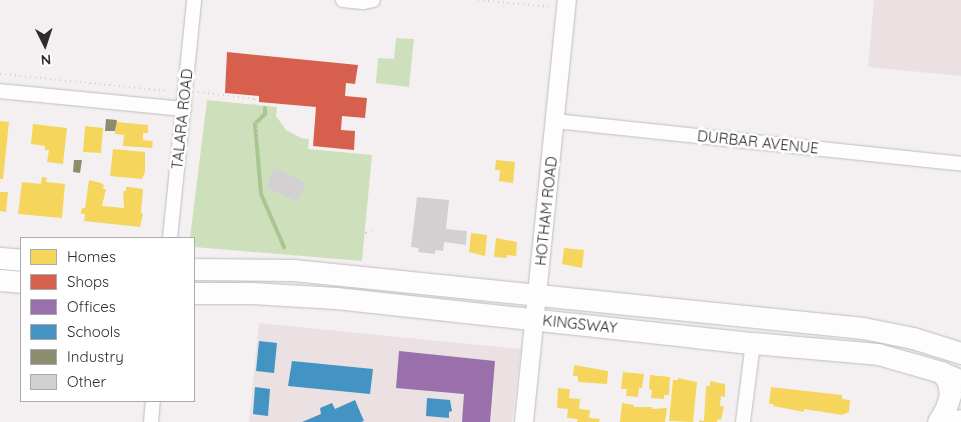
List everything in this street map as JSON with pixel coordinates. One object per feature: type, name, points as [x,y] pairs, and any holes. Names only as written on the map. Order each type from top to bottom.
[{"type":"main road","points":[[0,258],[20,260]]},
{"type":"main road","name":"KINGSWAY","points":[[195,269],[293,270],[863,328],[913,338],[961,353]]},
{"type":"main road","points":[[0,280],[20,282]]},
{"type":"main road","name":"KINGSWAY","points":[[195,293],[300,296],[753,343],[878,354],[942,372],[961,381]]},
{"type":"main road","points":[[863,328],[904,328],[961,338]]},
{"type":"main road","points":[[938,422],[946,408],[950,395],[948,381],[942,372]]},
{"type":"street","name":"TALARA ROAD","points":[[170,237],[194,0]]},
{"type":"street","points":[[343,0],[363,2],[373,0]]},
{"type":"street","name":"HOTHAM ROAD","points":[[524,422],[555,121],[560,4]]},
{"type":"street","points":[[0,91],[184,109]]},
{"type":"street","name":"DURBAR AVENUE","points":[[555,121],[961,164]]},
{"type":"street","points":[[743,422],[753,343]]},
{"type":"street","points":[[151,422],[153,402]]},
{"type":"path","points":[[478,0],[560,4]]},
{"type":"path","points":[[0,74],[168,92]]},
{"type":"path","points":[[185,92],[255,99],[254,114],[260,156],[313,181],[317,190],[333,209],[356,229],[366,233],[372,231]]},
{"type":"shaded area","points":[[874,0],[961,0],[961,76],[868,67]]},
{"type":"shaded area","points":[[259,323],[521,349],[512,422],[249,422]]},
{"type":"green space","points":[[396,38],[414,39],[409,87],[376,83],[378,58],[394,59]]},
{"type":"green space","points":[[207,100],[277,107],[276,116],[286,130],[301,138],[309,139],[308,149],[372,155],[362,261],[195,247],[195,237],[190,237]]},
{"type":"building: Homes","points":[[0,121],[9,122],[3,179],[0,179]]},
{"type":"building: Homes","points":[[116,122],[148,125],[148,133],[143,133],[143,140],[153,141],[152,148],[123,146],[124,135],[115,134]]},
{"type":"building: Homes","points":[[33,124],[67,128],[63,164],[47,162],[49,150],[45,150],[45,146],[31,144]]},
{"type":"building: Homes","points":[[85,126],[103,128],[101,153],[83,152]]},
{"type":"building: Homes","points":[[113,149],[145,152],[145,172],[142,179],[110,176]]},
{"type":"building: Homes","points":[[496,160],[515,162],[513,183],[499,181],[500,170],[495,170]]},
{"type":"building: Homes","points":[[42,177],[47,178],[46,182],[65,184],[62,218],[18,214],[22,182],[41,184]]},
{"type":"building: Homes","points":[[89,180],[101,183],[104,185],[103,189],[106,189],[102,206],[124,208],[123,191],[126,191],[126,187],[143,189],[141,213],[143,214],[140,227],[84,221],[85,214],[81,214],[82,208],[85,208]]},
{"type":"building: Homes","points":[[0,192],[8,192],[6,212],[0,211]]},
{"type":"building: Homes","points":[[471,233],[487,235],[485,256],[469,252]]},
{"type":"building: Homes","points":[[496,238],[517,242],[516,256],[507,255],[507,258],[494,257]]},
{"type":"building: Homes","points":[[564,248],[584,250],[582,268],[562,264]]},
{"type":"building: Homes","points":[[574,365],[608,371],[607,384],[578,382],[578,376],[573,376]]},
{"type":"building: Homes","points":[[623,372],[644,374],[642,388],[639,388],[638,397],[626,396],[627,389],[621,389]]},
{"type":"building: Homes","points":[[650,375],[670,377],[669,395],[664,395],[664,399],[651,398],[652,390],[649,389]]},
{"type":"building: Homes","points":[[678,378],[697,382],[693,422],[669,421],[673,380],[678,380]]},
{"type":"building: Homes","points":[[710,381],[725,384],[725,397],[721,396],[720,406],[724,406],[721,420],[718,419],[717,422],[699,422],[699,420],[704,421],[706,386],[710,386]]},
{"type":"building: Homes","points":[[771,387],[842,395],[842,399],[850,400],[849,412],[842,415],[804,409],[804,412],[773,406],[774,404],[769,404]]},
{"type":"building: Homes","points":[[558,388],[570,389],[569,398],[580,399],[579,409],[590,410],[589,418],[600,419],[599,422],[577,422],[578,419],[567,418],[568,409],[557,408]]},
{"type":"building: Homes","points":[[622,403],[634,405],[633,407],[667,408],[665,422],[620,422]]},
{"type":"building: Shops","points":[[227,52],[358,65],[355,84],[346,83],[345,96],[367,98],[365,118],[342,116],[341,130],[355,131],[354,150],[313,146],[316,107],[259,102],[259,96],[225,93]]},
{"type":"building: Offices","points":[[399,351],[495,361],[490,422],[462,422],[464,394],[396,388]]},
{"type":"building: Schools","points":[[259,341],[277,343],[274,373],[256,371]]},
{"type":"building: Schools","points":[[292,361],[373,369],[370,394],[288,386]]},
{"type":"building: Schools","points":[[255,387],[270,389],[268,416],[253,414]]},
{"type":"building: Schools","points":[[427,398],[450,400],[452,411],[449,412],[449,418],[426,416]]},
{"type":"building: Schools","points":[[355,400],[364,421],[302,422],[321,414],[320,408],[332,403],[335,409]]},
{"type":"building: Industry","points":[[106,119],[117,120],[115,131],[105,131]]},
{"type":"building: Industry","points":[[74,160],[82,160],[80,173],[73,172]]},
{"type":"building: Other","points":[[274,168],[306,183],[298,202],[266,188]]},
{"type":"building: Other","points":[[417,197],[449,200],[446,229],[467,231],[466,245],[444,242],[443,251],[435,250],[435,254],[418,252],[419,248],[411,247]]},
{"type":"waterway","points":[[265,108],[265,114],[255,124],[261,194],[284,247]]}]
